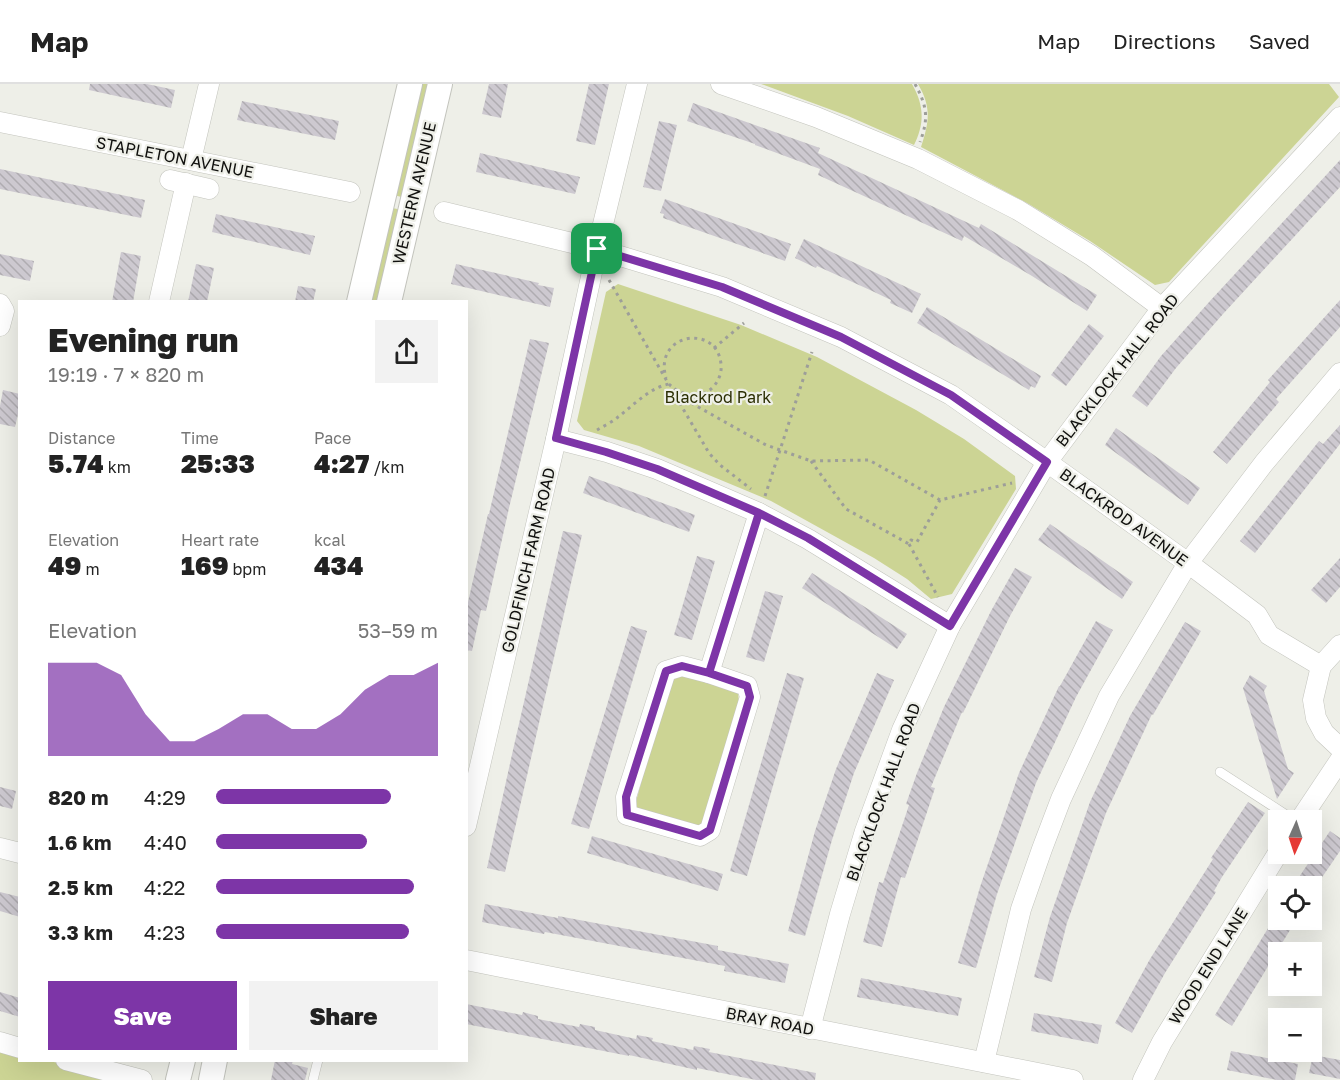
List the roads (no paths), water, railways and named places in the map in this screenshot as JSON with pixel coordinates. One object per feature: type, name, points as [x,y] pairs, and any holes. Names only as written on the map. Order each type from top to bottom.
[{"type":"street","points":[[191,160],[209,84]]},
{"type":"street","name":"WESTERN AVENUE","points":[[359,300],[410,84]]},
{"type":"street","name":"WESTERN AVENUE","points":[[389,300],[440,84]]},
{"type":"street","name":"GOLDFINCH FARM ROAD","points":[[468,817],[556,438],[597,249],[637,84]]},
{"type":"street","points":[[721,84],[816,117],[913,157],[1017,210],[1092,256],[1162,308]]},
{"type":"street","name":"BLACKLOCK HALL ROAD","points":[[810,1029],[840,914],[865,831],[902,730],[950,626],[1047,462],[1162,308],[1340,117]]},
{"type":"street","name":"STAPLETON AVENUE","points":[[0,122],[350,192]]},
{"type":"street","points":[[159,300],[178,182],[209,189]]},
{"type":"street","name":"BLACKROD AVENUE","points":[[444,212],[597,249],[722,287],[841,337],[951,395],[1188,563],[1257,615],[1269,635],[1321,666]]},
{"type":"street","points":[[0,304],[4,311],[0,326]]},
{"type":"street","points":[[984,1062],[1021,909],[1041,849],[1061,799],[1109,696],[1188,563],[1264,463],[1340,373]]},
{"type":"street","points":[[556,438],[657,469],[761,507],[950,626]]},
{"type":"street","points":[[709,673],[761,507]]},
{"type":"street","points":[[1340,645],[1321,666],[1313,700],[1316,718],[1324,733],[1340,748]]},
{"type":"street","points":[[682,666],[709,673],[747,686],[750,697],[710,830],[700,836],[627,815],[626,797],[666,671],[682,666]]},
{"type":"street","points":[[1307,810],[1340,760]]},
{"type":"street","points":[[0,848],[18,853]]},
{"type":"street","name":"WOOD END LANE","points":[[1143,1080],[1162,1042],[1271,864]]},
{"type":"street","name":"BRAY ROAD","points":[[468,960],[1073,1080]]},
{"type":"street","points":[[0,1042],[18,1047]]},
{"type":"street","points":[[78,1062],[142,1080]]},
{"type":"street","points":[[178,1080],[182,1062]]},
{"type":"street","points":[[211,1080],[215,1062]]},
{"type":"lane","points":[[1220,772],[1279,810]]},
{"type":"lane","points":[[314,1080],[318,1062]]},
{"type":"park label","name":"Blackrod Park","points":[[718,397]]}]
